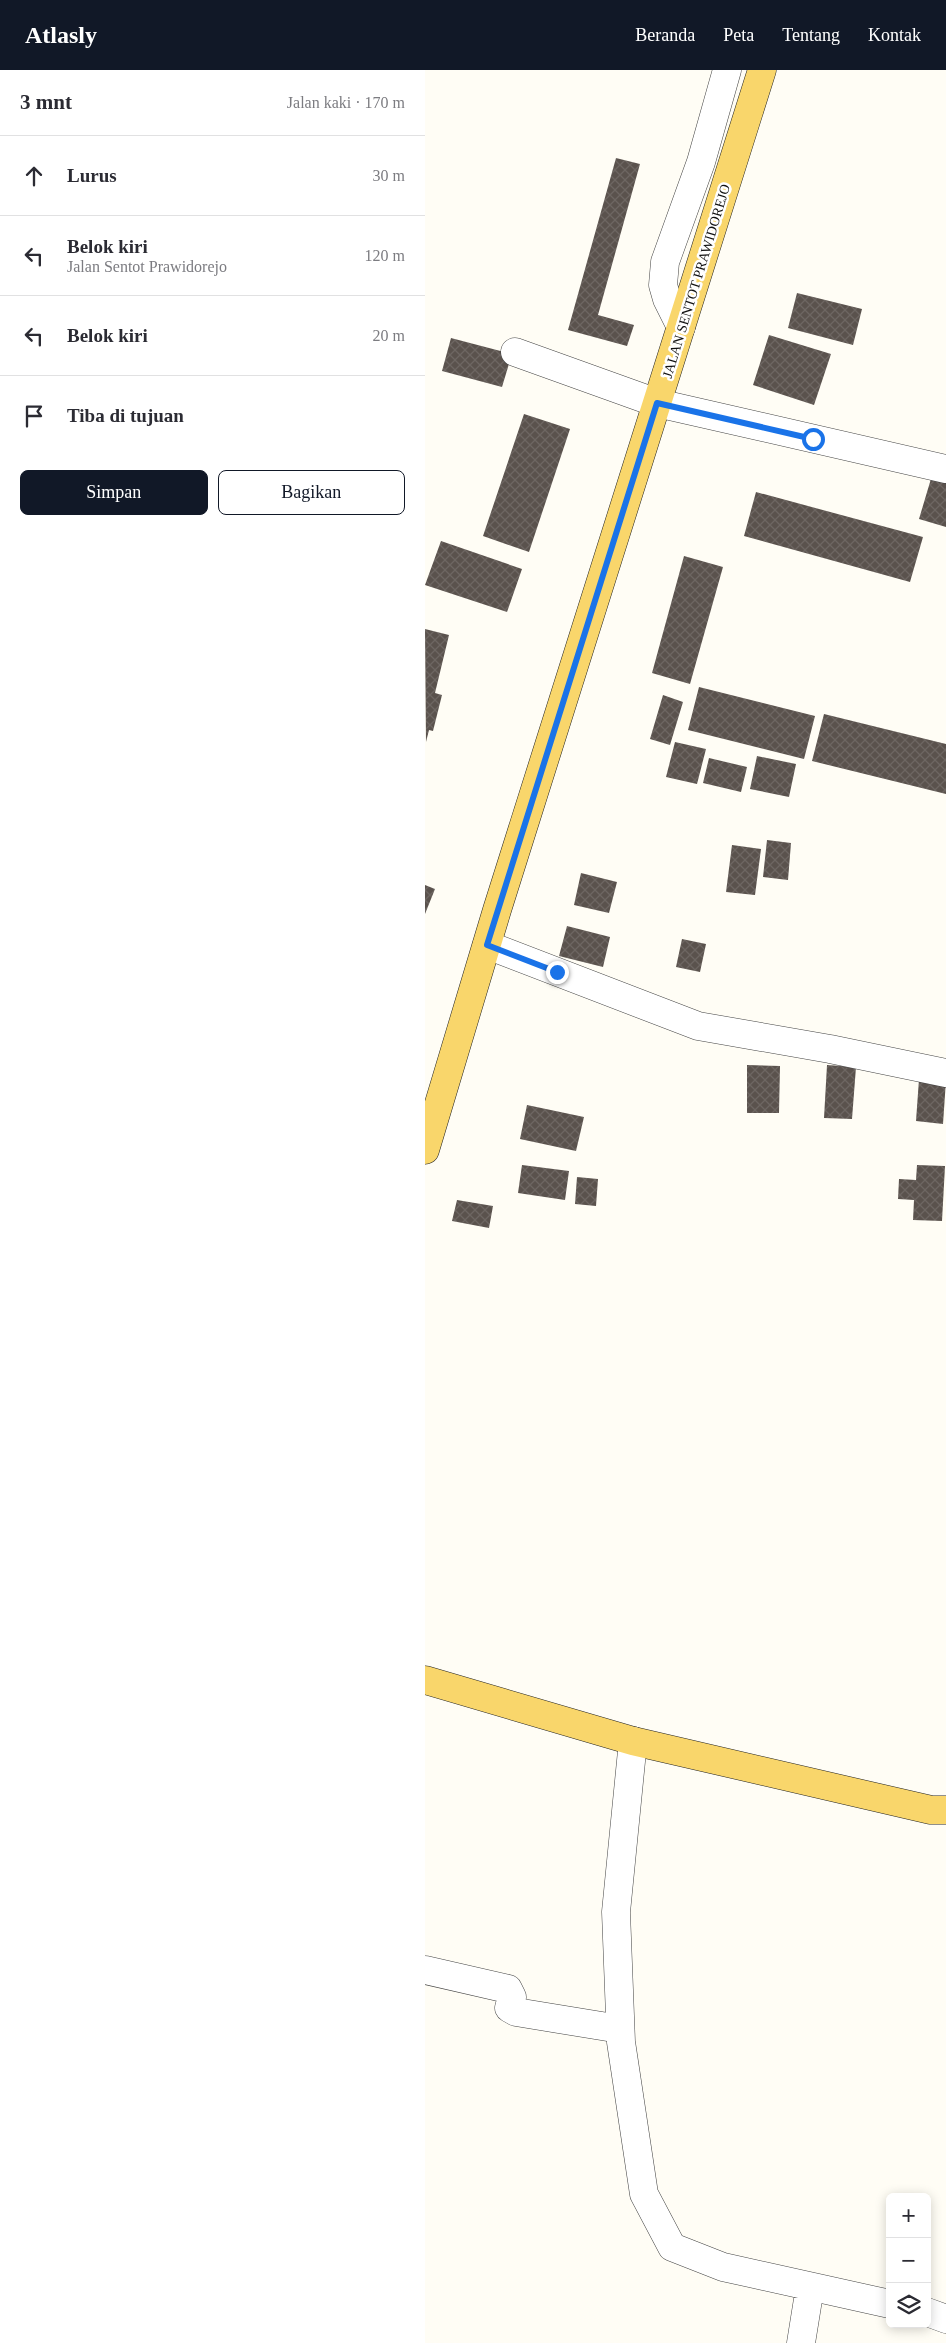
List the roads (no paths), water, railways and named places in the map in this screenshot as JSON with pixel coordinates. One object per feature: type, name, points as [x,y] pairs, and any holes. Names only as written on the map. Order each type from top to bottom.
[{"type":"main road","name":"JALAN SENTOT PRAWIDOREJO","points":[[425,1150],[487,945],[762,70]]},
{"type":"main road","points":[[425,1680],[633,1741],[921,1808],[946,1810]]},
{"type":"street","points":[[681,327],[667,299],[663,285],[665,262],[701,162],[727,70]]},
{"type":"street","points":[[515,352],[657,403],[946,469]]},
{"type":"street","points":[[487,945],[698,1026],[829,1049],[946,1073]]},
{"type":"street","points":[[633,1741],[616,1912],[620,2029],[645,2194],[672,2247],[723,2267],[886,2303]]},
{"type":"street","points":[[425,1970],[508,1989],[511,1997],[509,2008],[516,2012],[620,2029]]},
{"type":"street","points":[[801,2343],[810,2287]]},
{"type":"street","points":[[931,2313],[946,2319]]}]
